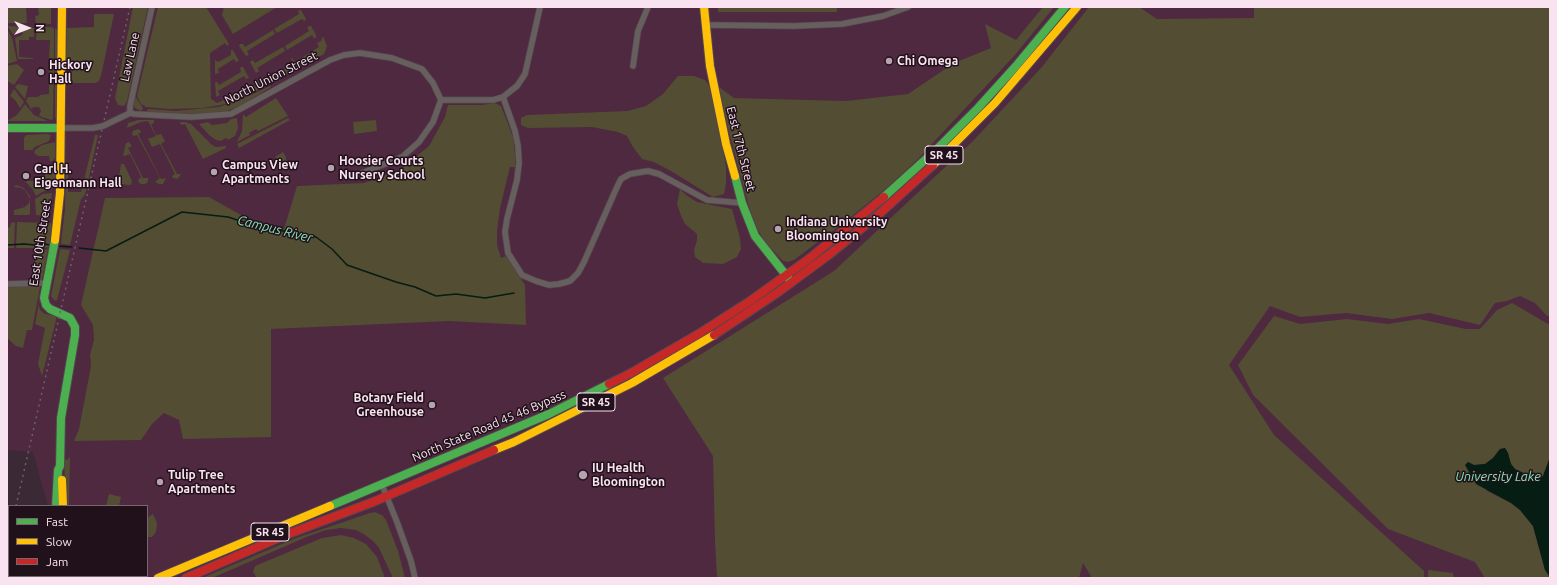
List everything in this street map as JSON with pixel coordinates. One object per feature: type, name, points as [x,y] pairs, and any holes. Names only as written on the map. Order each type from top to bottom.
[{"type":"main road","name":"East 10th Street","points":[[56,505],[58,470],[60,466],[61,418],[75,331],[74,324],[70,318],[54,312],[46,305],[44,298],[54,244],[60,193],[62,7]]},
{"type":"main road","name":"East 17th Street","points":[[704,7],[710,66],[726,144],[742,203],[754,236],[792,282]]},
{"type":"main road","name":"North State Road 45 46 Bypass","points":[[158,578],[536,420],[607,386],[695,336],[817,253],[870,210],[936,150],[971,115],[1012,71],[1065,7]]},
{"type":"main road","name":"SR 45","points":[[186,578],[278,538],[386,496],[514,442],[632,383],[723,330],[830,254],[878,215],[952,147],[1017,79],[1076,7]]},
{"type":"main road","points":[[7,128],[61,128]]},
{"type":"main road","name":"East 10th Street","points":[[60,466],[62,472],[63,505]]},
{"type":"street","name":"Law Lane","points":[[130,113],[152,7]]},
{"type":"street","points":[[360,174],[402,156],[419,142],[433,122],[441,100],[493,100],[503,97],[517,86],[525,74],[540,7]]},
{"type":"street","points":[[633,66],[638,31],[648,7]]},
{"type":"street","points":[[706,25],[794,26],[842,24],[884,16],[908,7]]},
{"type":"street","name":"North Union Street","points":[[130,113],[191,117],[231,114],[330,60],[344,55],[360,53],[392,58],[422,69],[433,83],[441,100]]},
{"type":"street","points":[[503,97],[515,131],[519,163],[517,180],[505,232],[508,253],[522,275],[549,285],[570,281],[578,273],[584,262],[621,179],[630,174],[648,171],[665,177],[706,200],[742,203]]},
{"type":"street","points":[[61,128],[93,128],[102,126],[130,113]]},
{"type":"street","points":[[7,284],[47,283]]},
{"type":"street","points":[[382,485],[411,561],[414,578]]},
{"type":"shaded area","name":"Indiana University Bloomington","points":[[7,7],[1550,7],[1550,578],[64,578],[148,577],[148,505],[48,505],[33,452],[7,450]]},
{"type":"shaded area","points":[[7,7],[26,7],[27,23],[7,23]]},
{"type":"shaded area","points":[[38,7],[51,7],[51,24],[36,23],[35,16],[39,15]]},
{"type":"shaded area","points":[[133,7],[148,7],[127,101],[123,106],[118,105],[115,98]]},
{"type":"shaded area","points":[[158,7],[206,7],[229,44],[227,46],[225,43],[210,53],[211,99],[217,103],[224,100],[226,104],[203,108],[169,109],[146,107],[141,104],[137,96]]},
{"type":"shaded area","points":[[224,7],[277,7],[233,34],[222,15]]},
{"type":"shaded area","points":[[718,7],[837,7],[837,12],[718,12]]},
{"type":"shaded area","points":[[1043,7],[1054,7],[1015,55],[917,160],[889,186],[794,260],[788,262],[783,261],[765,242],[751,214],[728,128],[719,87],[734,98],[846,101],[908,94],[954,63],[991,48],[985,24],[1016,40]]},
{"type":"shaded area","points":[[1089,7],[1139,7],[1157,19],[1254,18],[1254,7],[1550,7],[1550,316],[1547,316],[1535,303],[1520,296],[1507,301],[1495,303],[1480,325],[1429,313],[1392,319],[1346,313],[1300,317],[1270,306],[1229,365],[1274,435],[1424,571],[1424,578],[1092,578],[1083,563],[1079,578],[717,578],[713,456],[663,378],[834,271],[972,142],[1041,68]]},
{"type":"shaded area","points":[[299,10],[301,10],[306,19],[305,21],[302,19],[277,33],[274,29],[299,14]]},
{"type":"shaded area","points":[[94,14],[114,14],[101,76],[99,81],[95,83],[71,83],[71,60],[66,60],[67,28],[94,27]]},
{"type":"shaded area","points":[[311,26],[316,38],[312,35],[287,50],[285,46],[309,31],[307,28]]},
{"type":"shaded area","points":[[8,27],[34,28],[34,37],[29,37],[29,40],[19,40],[19,57],[33,59],[18,59],[15,38],[23,33],[20,31],[13,34]]},
{"type":"shaded area","points":[[37,27],[54,28],[54,58],[49,58],[50,40],[36,40]]},
{"type":"shaded area","points":[[55,28],[58,31],[57,117],[55,118]]},
{"type":"shaded area","points":[[7,29],[12,38],[17,61],[7,64]]},
{"type":"shaded area","points":[[273,30],[275,34],[247,51],[249,55],[246,56],[239,46],[240,44],[243,44],[245,47]]},
{"type":"shaded area","points":[[323,36],[327,46],[324,54],[268,85],[262,83],[260,79],[262,77],[265,80],[293,64],[292,58],[295,62],[319,47],[317,43],[321,41]]},
{"type":"shaded area","points":[[147,40],[135,96],[143,108],[141,111],[135,108],[133,104]]},
{"type":"shaded area","points":[[283,47],[285,51],[257,68],[259,71],[256,73],[250,62],[251,61],[253,60],[255,63]]},
{"type":"shaded area","points":[[231,50],[233,50],[239,61],[236,62],[234,59],[218,69],[219,73],[215,74],[215,60],[218,62],[231,55]]},
{"type":"shaded area","points":[[49,61],[54,61],[53,119],[51,120],[39,116],[41,111],[39,107],[34,107],[31,109],[26,101],[28,97],[38,97],[40,95],[49,94]]},
{"type":"shaded area","points":[[17,64],[24,70],[14,85],[7,81],[7,66]]},
{"type":"shaded area","points":[[241,67],[243,67],[249,78],[246,79],[244,76],[218,91],[220,95],[216,97],[215,82],[219,85],[241,72]]},
{"type":"shaded area","points":[[678,76],[694,76],[705,80],[712,89],[726,166],[726,184],[724,194],[713,197],[671,171],[654,162],[642,159],[627,136],[618,132],[592,127],[528,128],[521,125],[521,118],[527,115],[627,111],[646,106],[663,94]]},
{"type":"shaded area","points":[[258,80],[260,85],[258,90],[228,103],[256,86],[254,82]]},
{"type":"shaded area","points":[[18,84],[28,86],[25,99],[15,87]]},
{"type":"shaded area","points":[[270,86],[271,87],[242,105],[227,111],[197,114],[146,112],[148,109],[176,111],[219,107],[238,101]]},
{"type":"shaded area","points":[[14,89],[24,102],[20,108],[15,100],[10,96]]},
{"type":"shaded area","points":[[276,98],[288,116],[258,131],[256,129],[249,133],[250,135],[237,142],[242,131],[243,114],[246,117]]},
{"type":"shaded area","points":[[495,103],[501,106],[513,137],[515,154],[515,167],[510,167],[500,208],[497,245],[501,258],[506,256],[525,285],[526,325],[449,321],[271,329],[271,437],[183,439],[179,420],[164,413],[152,424],[141,440],[74,441],[79,429],[91,366],[90,355],[94,340],[93,325],[81,305],[105,198],[209,197],[259,225],[284,229],[297,186],[364,183],[400,170],[429,146],[445,117],[448,105],[482,105]]},
{"type":"shaded area","points":[[25,104],[34,115],[48,121],[7,121],[17,115]]},
{"type":"shaded area","points":[[237,118],[238,128],[235,136],[228,140],[226,138],[221,141],[216,140],[199,124],[208,122],[212,125],[227,123],[231,119]]},
{"type":"shaded area","points":[[288,118],[290,120],[239,148],[237,144]]},
{"type":"shaded area","points":[[138,120],[154,120],[154,123],[151,124],[156,135],[161,134],[165,141],[161,144],[177,174],[181,174],[177,179],[173,178],[172,176],[175,174],[160,144],[152,147],[148,139],[156,136],[148,121],[141,122],[127,128],[128,123]]},
{"type":"shaded area","points":[[376,120],[377,131],[354,134],[353,122]]},
{"type":"shaded area","points":[[180,122],[190,123],[212,145],[216,147],[226,146],[226,148],[203,159],[185,124],[181,125]]},
{"type":"shaded area","points":[[138,129],[141,132],[138,134],[161,179],[166,178],[163,184],[155,182],[160,178],[137,135],[132,135],[133,131]]},
{"type":"shaded area","points":[[26,135],[51,135],[49,141],[35,147],[32,150],[24,150],[24,138]]},
{"type":"shaded area","points":[[95,135],[98,135],[86,191],[81,199],[70,245],[61,244],[65,209],[66,172],[67,169],[72,170],[68,172],[68,192],[81,192]]},
{"type":"shaded area","points":[[55,142],[55,158],[52,161],[50,161],[49,156],[38,156],[34,153],[35,150],[42,145]]},
{"type":"shaded area","points":[[129,142],[132,146],[128,148],[143,178],[148,178],[148,182],[145,184],[141,184],[138,181],[141,177],[130,154],[125,156],[123,155],[126,143]]},
{"type":"shaded area","points":[[283,152],[286,157],[286,165],[282,168],[275,157]]},
{"type":"shaded area","points":[[121,164],[124,164],[132,181],[131,185],[118,184]]},
{"type":"shaded area","points":[[50,169],[54,172],[55,176],[54,186],[52,189],[42,192],[36,196],[25,181],[42,181],[45,179],[45,171],[50,171]]},
{"type":"shaded area","points":[[16,185],[24,188],[30,196],[30,199],[25,190],[14,187]]},
{"type":"shaded area","points":[[680,189],[697,202],[732,209],[740,238],[741,249],[737,257],[723,264],[703,263],[695,257],[694,250],[697,234],[685,224],[681,216],[677,204]]},
{"type":"shaded area","points":[[52,193],[50,214],[46,216],[36,215],[35,199],[43,194]]},
{"type":"shaded area","points":[[30,199],[30,214],[14,215],[14,210],[25,207],[29,203]]},
{"type":"shaded area","points":[[15,222],[14,248],[7,248],[7,228],[10,227],[11,223]]},
{"type":"shaded area","points":[[17,222],[51,223],[52,228],[49,247],[35,250],[35,248],[16,248]]},
{"type":"shaded area","points":[[48,249],[42,280],[32,280],[31,276],[35,276],[35,251]]},
{"type":"shaded area","points":[[60,249],[70,250],[56,301],[51,296]]},
{"type":"shaded area","points":[[7,286],[40,287],[32,330],[27,330],[23,348],[16,346],[7,338]]},
{"type":"shaded area","points":[[42,288],[39,305],[40,310],[45,314],[57,316],[42,376],[38,364],[45,328],[35,324]]},
{"type":"shaded area","points":[[1512,303],[1550,325],[1550,457],[1543,476],[1540,479],[1534,478],[1515,469],[1511,464],[1505,448],[1500,449],[1493,458],[1485,464],[1474,465],[1468,462],[1487,491],[1511,503],[1520,510],[1533,526],[1545,570],[1550,578],[1485,578],[1475,562],[1388,529],[1253,395],[1238,365],[1274,316],[1300,324],[1347,319],[1388,324],[1419,319],[1466,329],[1480,329],[1497,310]]},
{"type":"shaded area","points":[[70,457],[69,505],[66,505],[64,459],[67,460]]},
{"type":"shaded area","points":[[109,494],[121,497],[119,505],[106,505]]},
{"type":"shaded area","points":[[375,512],[382,515],[386,520],[398,551],[405,578],[393,578],[379,548],[373,541],[356,530],[341,528],[326,530],[309,536],[212,578],[202,578],[296,538]]},
{"type":"shaded area","points":[[153,514],[157,523],[156,532],[152,537],[148,537],[148,517]]},
{"type":"shaded area","points":[[341,535],[354,538],[366,544],[377,557],[385,578],[257,578],[253,572],[255,566],[322,538]]},
{"type":"shaded area","points":[[1428,570],[1453,573],[1454,578],[1428,578]]},
{"type":"water","name":"University Lake","points":[[1505,448],[1511,464],[1515,469],[1534,478],[1540,479],[1543,476],[1550,457],[1550,577],[1545,570],[1533,526],[1520,510],[1511,503],[1476,484],[1465,465],[1468,462],[1474,465],[1485,464],[1493,458],[1500,449]]},
{"type":"waterway","name":"Campus River","points":[[79,248],[106,251],[182,212],[228,217],[256,226],[316,237],[332,249],[347,265],[415,287],[436,296],[456,294],[485,298],[514,293]]},
{"type":"waterway","name":"Campus River","points":[[7,245],[35,245],[39,243],[50,245]]},
{"type":"waterway","name":"Campus River","points":[[56,246],[72,247]]},
{"type":"railway","points":[[16,505],[130,7]]},
{"type":"railway","points":[[7,546],[8,542]]},
{"type":"traffic: fast","points":[[884,197],[936,150],[978,108],[1016,66],[1065,7]]},
{"type":"traffic: fast","points":[[7,128],[61,128]]},
{"type":"traffic: fast","points":[[735,176],[742,203],[755,236],[789,279]]},
{"type":"traffic: fast","points":[[55,240],[44,298],[46,305],[50,309],[70,318],[75,327],[75,335],[61,418],[60,466],[58,470],[56,505]]},
{"type":"traffic: fast","points":[[330,506],[549,414],[609,384]]},
{"type":"traffic: slow","points":[[55,240],[60,193],[62,7]]},
{"type":"traffic: slow","points":[[704,7],[710,66],[726,144],[735,176]]},
{"type":"traffic: slow","points":[[933,165],[995,103],[1077,7]]},
{"type":"traffic: slow","points":[[494,450],[514,442],[632,383],[714,335]]},
{"type":"traffic: slow","points":[[62,480],[63,505]]},
{"type":"traffic: slow","points":[[158,578],[330,506]]},
{"type":"traffic: jam","points":[[714,335],[777,293],[830,254],[878,215],[933,165]]},
{"type":"traffic: jam","points":[[609,384],[700,333],[750,301],[810,258],[884,197]]},
{"type":"traffic: jam","points":[[186,578],[283,536],[373,502],[494,450]]},
{"type":"place","name":"Chi Omega","points":[[889,61]]},
{"type":"place","name":"Hickory Hall","points":[[41,72]]},
{"type":"place","name":"Hoosier Courts Nursery School","points":[[331,168]]},
{"type":"place","name":"Campus View Apartments","points":[[214,172]]},
{"type":"place","name":"Carl H. Eigenmann Hall","points":[[26,176]]},
{"type":"place","name":"Indiana University Bloomington","points":[[778,229]]},
{"type":"place","name":"Botany Field Greenhouse","points":[[432,405]]},
{"type":"place","name":"IU Health Bloomington","points":[[583,475]]},
{"type":"place","name":"Tulip Tree Apartments","points":[[160,482]]}]
